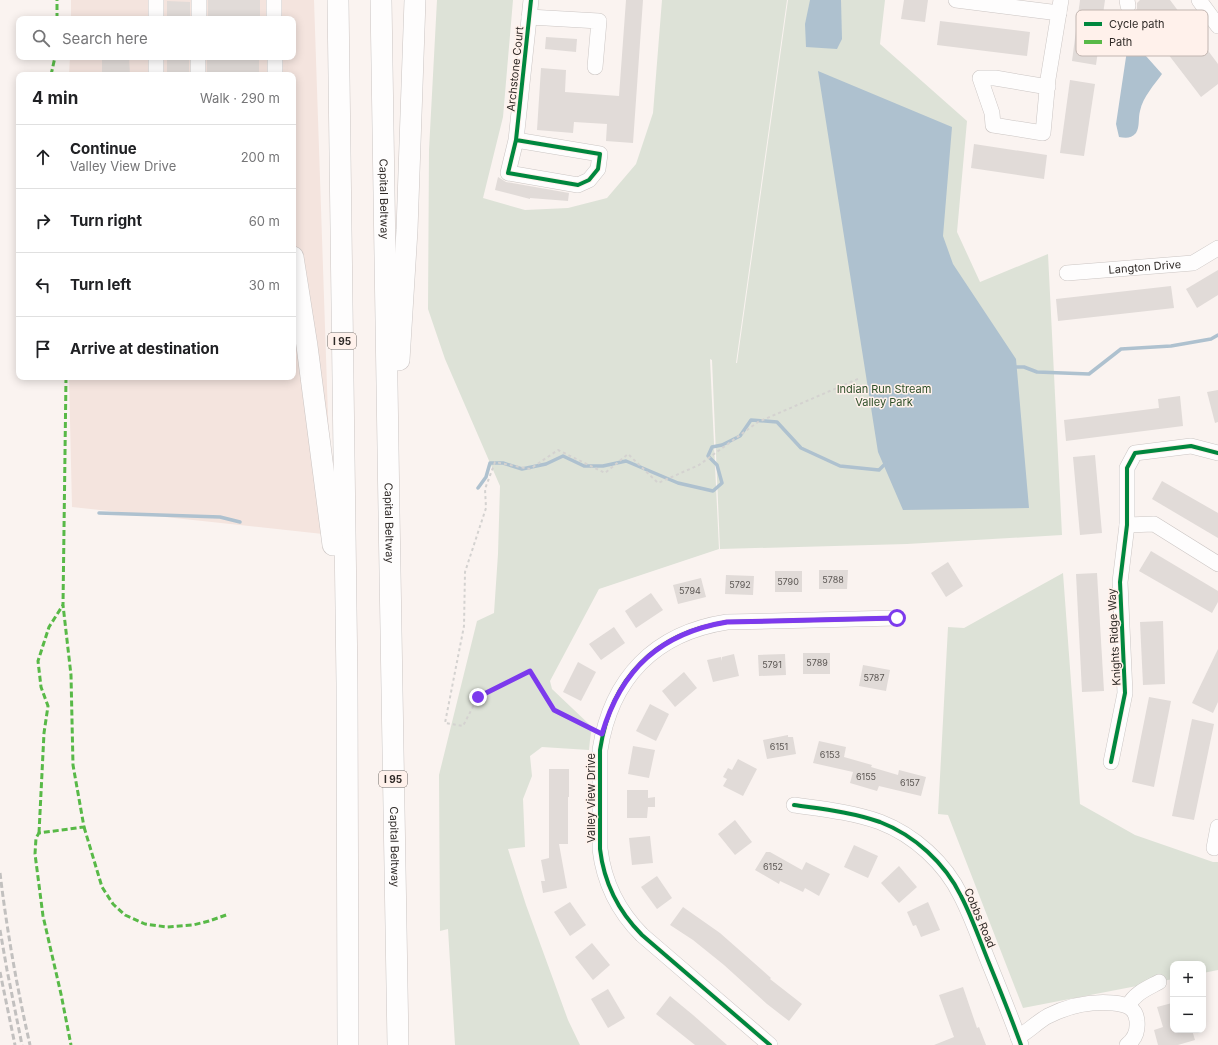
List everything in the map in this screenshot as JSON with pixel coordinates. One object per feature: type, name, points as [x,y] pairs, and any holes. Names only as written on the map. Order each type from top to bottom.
[{"type":"highway","name":"I 95","points":[[338,0],[347,683],[348,1045]]},
{"type":"highway","name":"Capital Beltway","points":[[381,0],[398,1045]]},
{"type":"highway","points":[[389,512],[407,230],[416,0]]},
{"type":"highway","points":[[296,276],[307,346],[332,535],[347,683]]},
{"type":"street","points":[[156,0],[156,16]]},
{"type":"street","points":[[199,0],[199,16]]},
{"type":"street","points":[[274,0],[274,16]]},
{"type":"street","name":"Archstone Court","points":[[516,140],[600,154],[598,169],[589,180],[578,185],[508,174],[516,140],[531,0]]},
{"type":"street","points":[[956,0],[1060,7],[1048,87],[1043,134],[993,125],[992,113],[980,78],[995,78],[1048,87]]},
{"type":"street","points":[[1199,0],[1206,10]]},
{"type":"street","points":[[1208,12],[1218,26]]},
{"type":"street","points":[[529,17],[599,21],[595,67]]},
{"type":"street","points":[[156,60],[156,72]]},
{"type":"street","points":[[198,60],[198,72]]},
{"type":"street","points":[[275,60],[275,72]]},
{"type":"street","name":"Langton Drive","points":[[1067,273],[1193,263],[1218,248]]},
{"type":"street","name":"Knights Ridge Way","points":[[1111,762],[1126,693],[1120,582],[1127,525],[1127,468],[1135,453],[1191,446],[1218,453]]},
{"type":"street","points":[[1127,525],[1154,524],[1218,564]]},
{"type":"street","name":"Valley View Drive","points":[[770,1045],[642,935],[617,903],[605,878],[600,849],[600,750],[602,734],[614,701],[623,685],[634,671],[659,647],[690,631],[727,622],[897,618]]},
{"type":"street","name":"Cobbs Road","points":[[794,805],[866,817],[880,822],[896,829],[910,838],[933,857],[948,874],[962,896],[1020,1041]]},
{"type":"street","points":[[1214,848],[1218,827]]},
{"type":"street","points":[[1128,1006],[1136,994],[1159,982]]},
{"type":"street","points":[[1020,1041],[1048,1016],[1076,1005],[1103,1002],[1122,1004],[1132,1008],[1135,1012],[1137,1029],[1132,1041],[1127,1045]]},
{"type":"path","points":[[602,734],[554,710],[530,671],[478,697],[462,726],[446,723],[464,626],[465,572],[486,508],[485,489],[495,462],[530,469],[558,450],[605,473],[628,454],[658,483],[699,465],[758,422],[860,378]]},
{"type":"shaded area","points":[[71,0],[314,0],[332,535],[72,507],[69,380],[296,380],[296,72],[69,72],[70,60],[296,60],[296,16],[71,16]]},
{"type":"green space","name":"Indian Run Stream Valley Park","points":[[437,0],[513,0],[503,117],[483,198],[525,210],[568,208],[607,198],[636,164],[653,113],[662,0],[787,0],[736,363],[788,0],[885,0],[880,44],[967,121],[957,232],[980,282],[1048,254],[1062,535],[907,544],[720,549],[712,360],[710,359],[719,549],[599,589],[550,681],[552,689],[592,727],[589,750],[542,747],[530,756],[532,776],[523,799],[525,847],[508,849],[526,905],[568,1020],[580,1045],[455,1045],[448,929],[440,931],[439,775],[477,621],[494,613],[498,554],[500,486],[445,359],[428,309],[429,150]]},
{"type":"green space","points":[[1063,573],[1080,804],[1135,835],[1213,862],[1218,862],[1218,970],[1206,972],[1206,961],[1170,961],[1170,980],[1023,1008],[948,815],[938,814],[948,627],[964,628]]},
{"type":"water","points":[[810,0],[841,0],[842,39],[837,49],[806,47],[805,24]]},
{"type":"water","points":[[1126,56],[1146,56],[1162,74],[1149,91],[1141,106],[1136,133],[1126,138],[1119,137],[1116,124]]},
{"type":"water","points":[[818,71],[952,127],[943,236],[953,264],[1016,359],[1029,508],[903,510],[878,452]]},
{"type":"building","points":[[208,0],[260,0],[260,16],[208,16]]},
{"type":"building","points":[[626,0],[643,0],[633,143],[606,141],[607,124],[574,122],[573,133],[537,130],[541,68],[566,70],[565,92],[619,96]]},
{"type":"building","points":[[904,0],[928,0],[925,22],[901,19]]},
{"type":"building","points":[[1080,0],[1105,0],[1104,10],[1079,10]]},
{"type":"building","points":[[1140,0],[1170,0],[1178,10],[1136,10],[1137,3]]},
{"type":"building","points":[[167,1],[190,2],[190,16],[167,16]]},
{"type":"building","points":[[940,21],[1030,32],[1027,56],[937,45]]},
{"type":"building","points":[[1076,30],[1076,56],[1097,56],[1096,65],[1072,61]]},
{"type":"building","points":[[546,37],[577,39],[576,52],[545,49]]},
{"type":"building","points":[[1208,51],[1218,64],[1218,84],[1201,97],[1170,56],[1208,56]]},
{"type":"building","points":[[102,60],[129,60],[130,72],[102,72]]},
{"type":"building","points":[[167,60],[189,60],[189,72],[167,72]]},
{"type":"building","points":[[207,60],[259,60],[259,72],[207,72]]},
{"type":"building","points":[[1070,80],[1095,84],[1084,156],[1060,153]]},
{"type":"building","points":[[974,144],[1047,155],[1044,179],[971,168]]},
{"type":"building","points":[[498,177],[506,182],[569,193],[568,201],[530,199],[495,190]]},
{"type":"building","points":[[1218,270],[1218,295],[1197,308],[1186,289]]},
{"type":"building","points":[[1171,286],[1174,308],[1058,321],[1056,299]]},
{"type":"building","points":[[1218,390],[1218,422],[1215,423],[1207,392]]},
{"type":"building","points":[[1180,396],[1183,426],[1066,441],[1064,420],[1159,408],[1158,399]]},
{"type":"building","points":[[1095,455],[1102,533],[1080,535],[1073,457]]},
{"type":"building","points":[[1162,481],[1218,513],[1218,538],[1152,499]]},
{"type":"building","points":[[1151,551],[1218,591],[1218,602],[1212,613],[1139,571]]},
{"type":"building","points":[[948,562],[963,586],[946,597],[931,573]]},
{"type":"building","points":[[819,570],[848,570],[847,589],[819,589]]},
{"type":"building","points":[[775,571],[802,571],[802,592],[775,592]]},
{"type":"building","points":[[1097,573],[1104,691],[1082,692],[1076,574]]},
{"type":"building","points":[[726,575],[754,576],[753,595],[725,594]]},
{"type":"building","points":[[701,578],[706,597],[678,604],[673,585]]},
{"type":"building","points":[[651,593],[663,610],[636,628],[625,611]]},
{"type":"building","points":[[1163,621],[1165,684],[1143,685],[1140,622]]},
{"type":"building","points":[[614,627],[625,643],[601,660],[589,644]]},
{"type":"building","points":[[1218,649],[1218,702],[1213,713],[1192,703]]},
{"type":"building","points":[[803,653],[830,653],[830,674],[803,674]]},
{"type":"building","points":[[734,654],[739,676],[713,682],[707,660],[721,657],[722,661],[722,657]]},
{"type":"building","points":[[785,654],[786,675],[759,676],[758,655]]},
{"type":"building","points":[[578,662],[596,672],[581,701],[563,692]]},
{"type":"building","points":[[863,665],[890,670],[886,691],[859,686]]},
{"type":"building","points":[[684,672],[697,688],[675,707],[662,691]]},
{"type":"building","points":[[1149,697],[1171,701],[1154,787],[1132,782]]},
{"type":"building","points":[[650,704],[669,714],[656,741],[636,731]]},
{"type":"building","points":[[1192,719],[1214,724],[1194,820],[1172,816]]},
{"type":"building","points":[[788,735],[788,737],[793,737],[796,754],[767,759],[763,740]]},
{"type":"building","points":[[819,741],[846,747],[844,757],[872,765],[871,767],[898,775],[899,770],[926,777],[921,796],[879,786],[877,791],[850,783],[853,772],[813,763]]},
{"type":"building","points":[[633,746],[655,750],[649,778],[628,774]]},
{"type":"building","points":[[738,759],[757,769],[743,796],[723,786],[727,779],[723,777],[728,768],[732,770]]},
{"type":"building","points":[[549,769],[569,769],[568,844],[559,844],[567,888],[543,893],[541,881],[545,881],[541,860],[549,858]]},
{"type":"building","points":[[627,790],[648,790],[648,798],[655,797],[655,807],[648,807],[647,818],[627,818]]},
{"type":"building","points":[[735,820],[752,842],[735,855],[718,834]]},
{"type":"building","points":[[650,836],[653,863],[632,865],[629,838]]},
{"type":"building","points":[[854,845],[878,856],[868,878],[844,867]]},
{"type":"building","points":[[766,852],[770,852],[802,870],[806,862],[830,874],[819,896],[805,888],[803,892],[780,881],[779,884],[755,870]]},
{"type":"building","points":[[899,866],[917,887],[899,903],[881,883]]},
{"type":"building","points":[[657,876],[672,898],[657,909],[641,887]]},
{"type":"building","points":[[570,902],[586,925],[570,936],[554,912]]},
{"type":"building","points":[[928,902],[940,930],[921,937],[916,925],[913,926],[907,912]]},
{"type":"building","points":[[683,907],[720,933],[771,978],[770,979],[802,1004],[789,1021],[767,1004],[724,965],[693,940],[670,925]]},
{"type":"building","points":[[592,943],[610,965],[593,980],[575,957]]},
{"type":"building","points":[[963,987],[977,1028],[979,1027],[986,1045],[934,1045],[954,1037],[939,995]]},
{"type":"building","points":[[608,989],[625,1018],[608,1028],[591,999]]},
{"type":"building","points":[[670,996],[727,1045],[695,1045],[656,1014]]},
{"type":"building","points":[[1170,1004],[1170,1033],[1193,1033],[1195,1040],[1178,1045],[1158,1045],[1154,1030],[1163,1027],[1157,1007]]},
{"type":"waterway","points":[[1013,367],[1024,367],[1037,372],[1089,374],[1121,349],[1171,346],[1211,339],[1218,335]]},
{"type":"waterway","points":[[478,488],[486,477],[490,463],[503,463],[522,469],[546,464],[563,456],[584,466],[603,466],[626,461],[678,483],[713,491],[722,483],[717,465],[708,456],[712,447],[722,445],[740,436],[751,420],[777,422],[801,448],[840,466],[879,470],[886,463]]},
{"type":"waterway","points":[[99,513],[220,517],[240,522]]},
{"type":"railway","points":[[0,873],[13,959],[30,1045]]},
{"type":"railway","points":[[0,930],[22,1045]]},
{"type":"railway","points":[[0,972],[15,1045]]},
{"type":"marked path","points":[[57,0],[57,16]]},
{"type":"marked path","points":[[52,72],[54,60]]},
{"type":"marked path","points":[[66,380],[63,605],[71,675],[73,765],[84,827],[39,833],[36,838],[35,854],[43,916],[71,1045]]},
{"type":"marked path","points":[[39,833],[44,733],[48,706],[41,687],[38,661],[49,627],[63,605]]},
{"type":"marked path","points":[[84,827],[102,887],[113,904],[125,915],[145,924],[167,927],[193,925],[229,914]]},
{"type":"cycle path","points":[[516,140],[600,154],[598,169],[589,180],[578,185],[508,173],[516,140],[531,0]]},
{"type":"cycle path","points":[[1111,762],[1125,693],[1120,582],[1127,525],[1127,468],[1135,453],[1191,446],[1218,453]]},
{"type":"cycle path","points":[[770,1045],[642,935],[633,926],[619,906],[609,885],[600,849],[600,750],[606,724],[614,701],[626,681],[641,663],[658,648],[678,637],[701,628],[727,622],[897,618]]},
{"type":"cycle path","points":[[794,805],[848,813],[880,822],[905,834],[916,842],[937,862],[954,884],[969,912],[1021,1045]]},
{"type":"route","points":[[478,697],[530,671],[554,710],[602,734],[614,701],[623,685],[634,671],[659,647],[690,631],[727,622],[897,618]]}]
